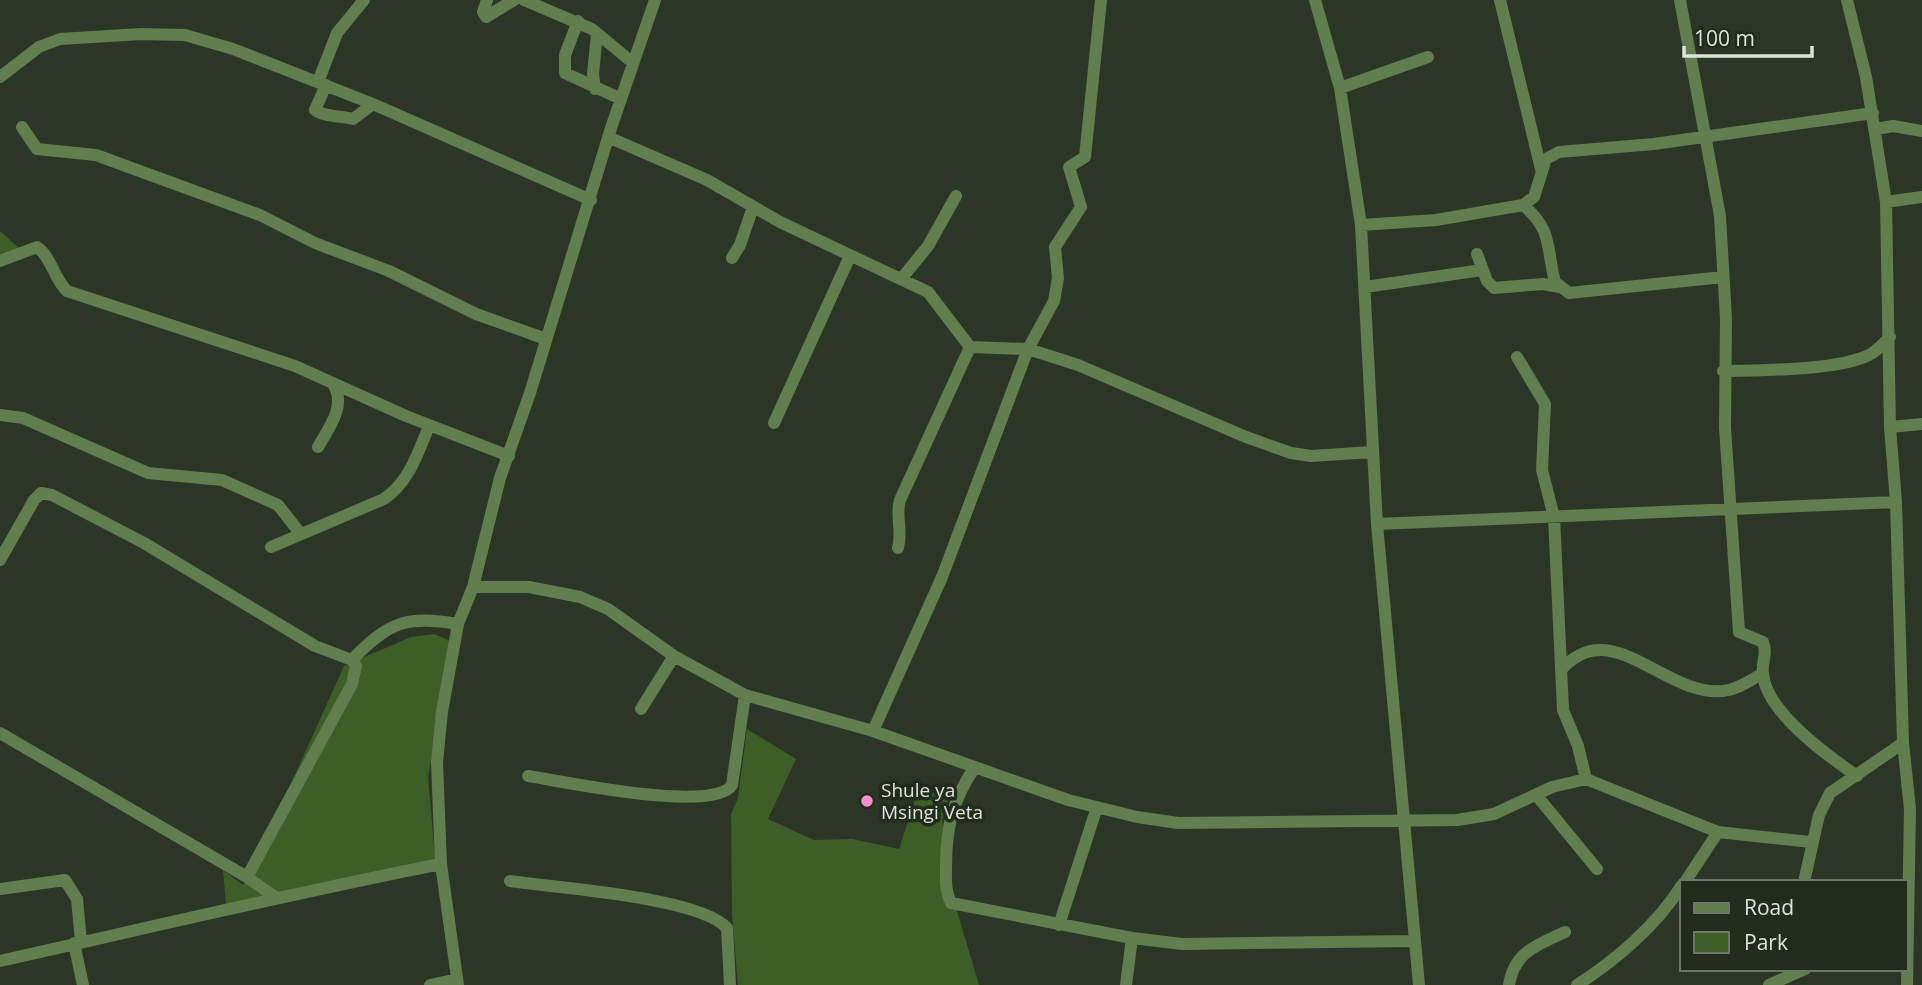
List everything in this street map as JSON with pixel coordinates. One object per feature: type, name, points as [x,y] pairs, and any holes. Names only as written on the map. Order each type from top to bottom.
[{"type":"street","points":[[364,0],[337,33],[315,106],[318,113],[353,119],[373,104]]},
{"type":"street","points":[[487,0],[483,12],[486,16],[497,13],[514,0]]},
{"type":"street","points":[[524,0],[578,21],[633,63]]},
{"type":"street","points":[[430,985],[457,982],[442,864],[438,747],[458,624],[473,587],[494,498],[591,200],[608,137],[655,0]]},
{"type":"street","points":[[873,731],[942,577],[1028,349],[1048,316],[1058,286],[1055,247],[1081,207],[1069,167],[1085,157],[1101,0]]},
{"type":"street","points":[[1315,0],[1340,88],[1361,225],[1377,524],[1419,985]]},
{"type":"street","points":[[1500,0],[1541,169]]},
{"type":"street","points":[[1680,0],[1720,216],[1726,319],[1723,371],[1739,632],[1763,642],[1766,652],[1762,674],[1769,691],[1792,723],[1808,741],[1857,776]]},
{"type":"street","points":[[1847,0],[1873,113],[1886,202],[1890,427],[1896,502],[1903,743],[1910,810],[1908,956]]},
{"type":"street","points":[[578,21],[568,47],[564,68],[568,76],[621,99]]},
{"type":"street","points":[[0,77],[52,41],[141,34],[194,37],[373,104],[591,200]]},
{"type":"street","points":[[595,89],[593,74],[597,34]]},
{"type":"street","points":[[1340,88],[1428,57]]},
{"type":"street","points":[[1361,225],[1436,220],[1522,205],[1534,197],[1546,159],[1559,152],[1604,150],[1873,113]]},
{"type":"street","points":[[1876,129],[1893,126],[1922,131]]},
{"type":"street","points":[[22,127],[37,149],[96,155],[260,215],[315,243],[389,271],[476,314],[546,339]]},
{"type":"street","points":[[608,137],[707,180],[753,207],[928,292],[970,347]]},
{"type":"street","points":[[902,278],[928,246],[956,196]]},
{"type":"street","points":[[1886,202],[1922,197]]},
{"type":"street","points":[[1522,205],[1535,215],[1547,235],[1553,275],[1560,287]]},
{"type":"street","points":[[732,258],[740,245],[753,207]]},
{"type":"street","points":[[0,261],[37,247],[43,251],[49,267],[67,291],[295,366],[429,426],[509,456]]},
{"type":"street","points":[[1477,254],[1482,270],[1494,288],[1543,284],[1575,293],[1723,277]]},
{"type":"street","points":[[774,423],[850,256]]},
{"type":"street","points":[[1365,287],[1482,270]]},
{"type":"street","points":[[1865,357],[1890,337]]},
{"type":"street","points":[[970,347],[1028,349],[1078,365],[1246,437],[1291,453],[1311,456],[1373,452]]},
{"type":"street","points":[[898,548],[902,533],[898,511],[900,500],[970,347]]},
{"type":"street","points":[[1517,357],[1545,404],[1542,470],[1554,517],[1565,718],[1578,746],[1586,779]]},
{"type":"street","points":[[1723,371],[1798,368],[1865,357],[1888,365]]},
{"type":"street","points":[[318,447],[338,409],[340,396],[333,384]]},
{"type":"street","points":[[338,409],[357,395]]},
{"type":"street","points":[[0,415],[23,418],[148,472],[222,480],[278,505],[300,533]]},
{"type":"street","points":[[1890,427],[1922,424]]},
{"type":"street","points":[[271,547],[384,499],[396,491],[409,473],[429,426]]},
{"type":"street","points":[[0,560],[34,500],[41,494],[52,495],[144,543],[315,646],[352,660],[356,666],[352,684],[247,877]]},
{"type":"street","points":[[1377,524],[1730,508],[1822,508],[1896,502]]},
{"type":"street","points":[[473,587],[529,587],[580,597],[617,615],[674,656],[745,695],[873,731],[1097,807],[1137,817],[1178,822],[1476,817],[1501,811],[1567,782],[1586,779],[1718,832],[1811,842]]},
{"type":"street","points":[[352,660],[376,636],[393,625],[421,618],[458,624]]},
{"type":"street","points":[[1561,670],[1578,653],[1596,649],[1618,652],[1668,678],[1707,690],[1724,691],[1762,674]]},
{"type":"street","points":[[641,709],[674,656]]},
{"type":"street","points":[[528,776],[650,794],[719,795],[732,785],[745,695]]},
{"type":"street","points":[[0,733],[247,877],[275,897]]},
{"type":"street","points":[[1804,880],[1811,842],[1823,803],[1830,793],[1903,743]]},
{"type":"street","points":[[975,767],[958,794],[947,832],[946,892],[951,903],[1132,939],[1223,945],[1414,941]]},
{"type":"street","points":[[1537,796],[1597,869]]},
{"type":"street","points":[[1059,925],[1097,807]]},
{"type":"street","points":[[1686,880],[1718,832]]},
{"type":"street","points":[[0,961],[77,942],[125,935],[275,897],[442,864]]},
{"type":"street","points":[[0,889],[65,880],[76,899],[77,942],[83,985]]},
{"type":"street","points":[[510,881],[655,901],[713,918],[727,929],[730,985]]},
{"type":"street","points":[[1577,985],[1650,925],[1680,888]]},
{"type":"street","points":[[1509,985],[1516,961],[1525,951],[1565,932]]},
{"type":"street","points":[[1126,985],[1132,939]]},
{"type":"street","points":[[1769,985],[1800,971]]},
{"type":"green space","points":[[0,231],[20,249],[0,258]]},
{"type":"green space","points":[[434,634],[452,642],[428,777],[436,869],[227,915],[223,870],[243,885],[248,879],[344,666],[411,637]]},
{"type":"green space","points":[[747,729],[796,759],[768,819],[814,840],[852,839],[899,849],[916,796],[951,789],[942,820],[954,901],[979,985],[738,985],[732,913],[731,814],[738,798]]},
{"type":"place","name":"Shule ya Msingi Veta","points":[[867,801]]}]
